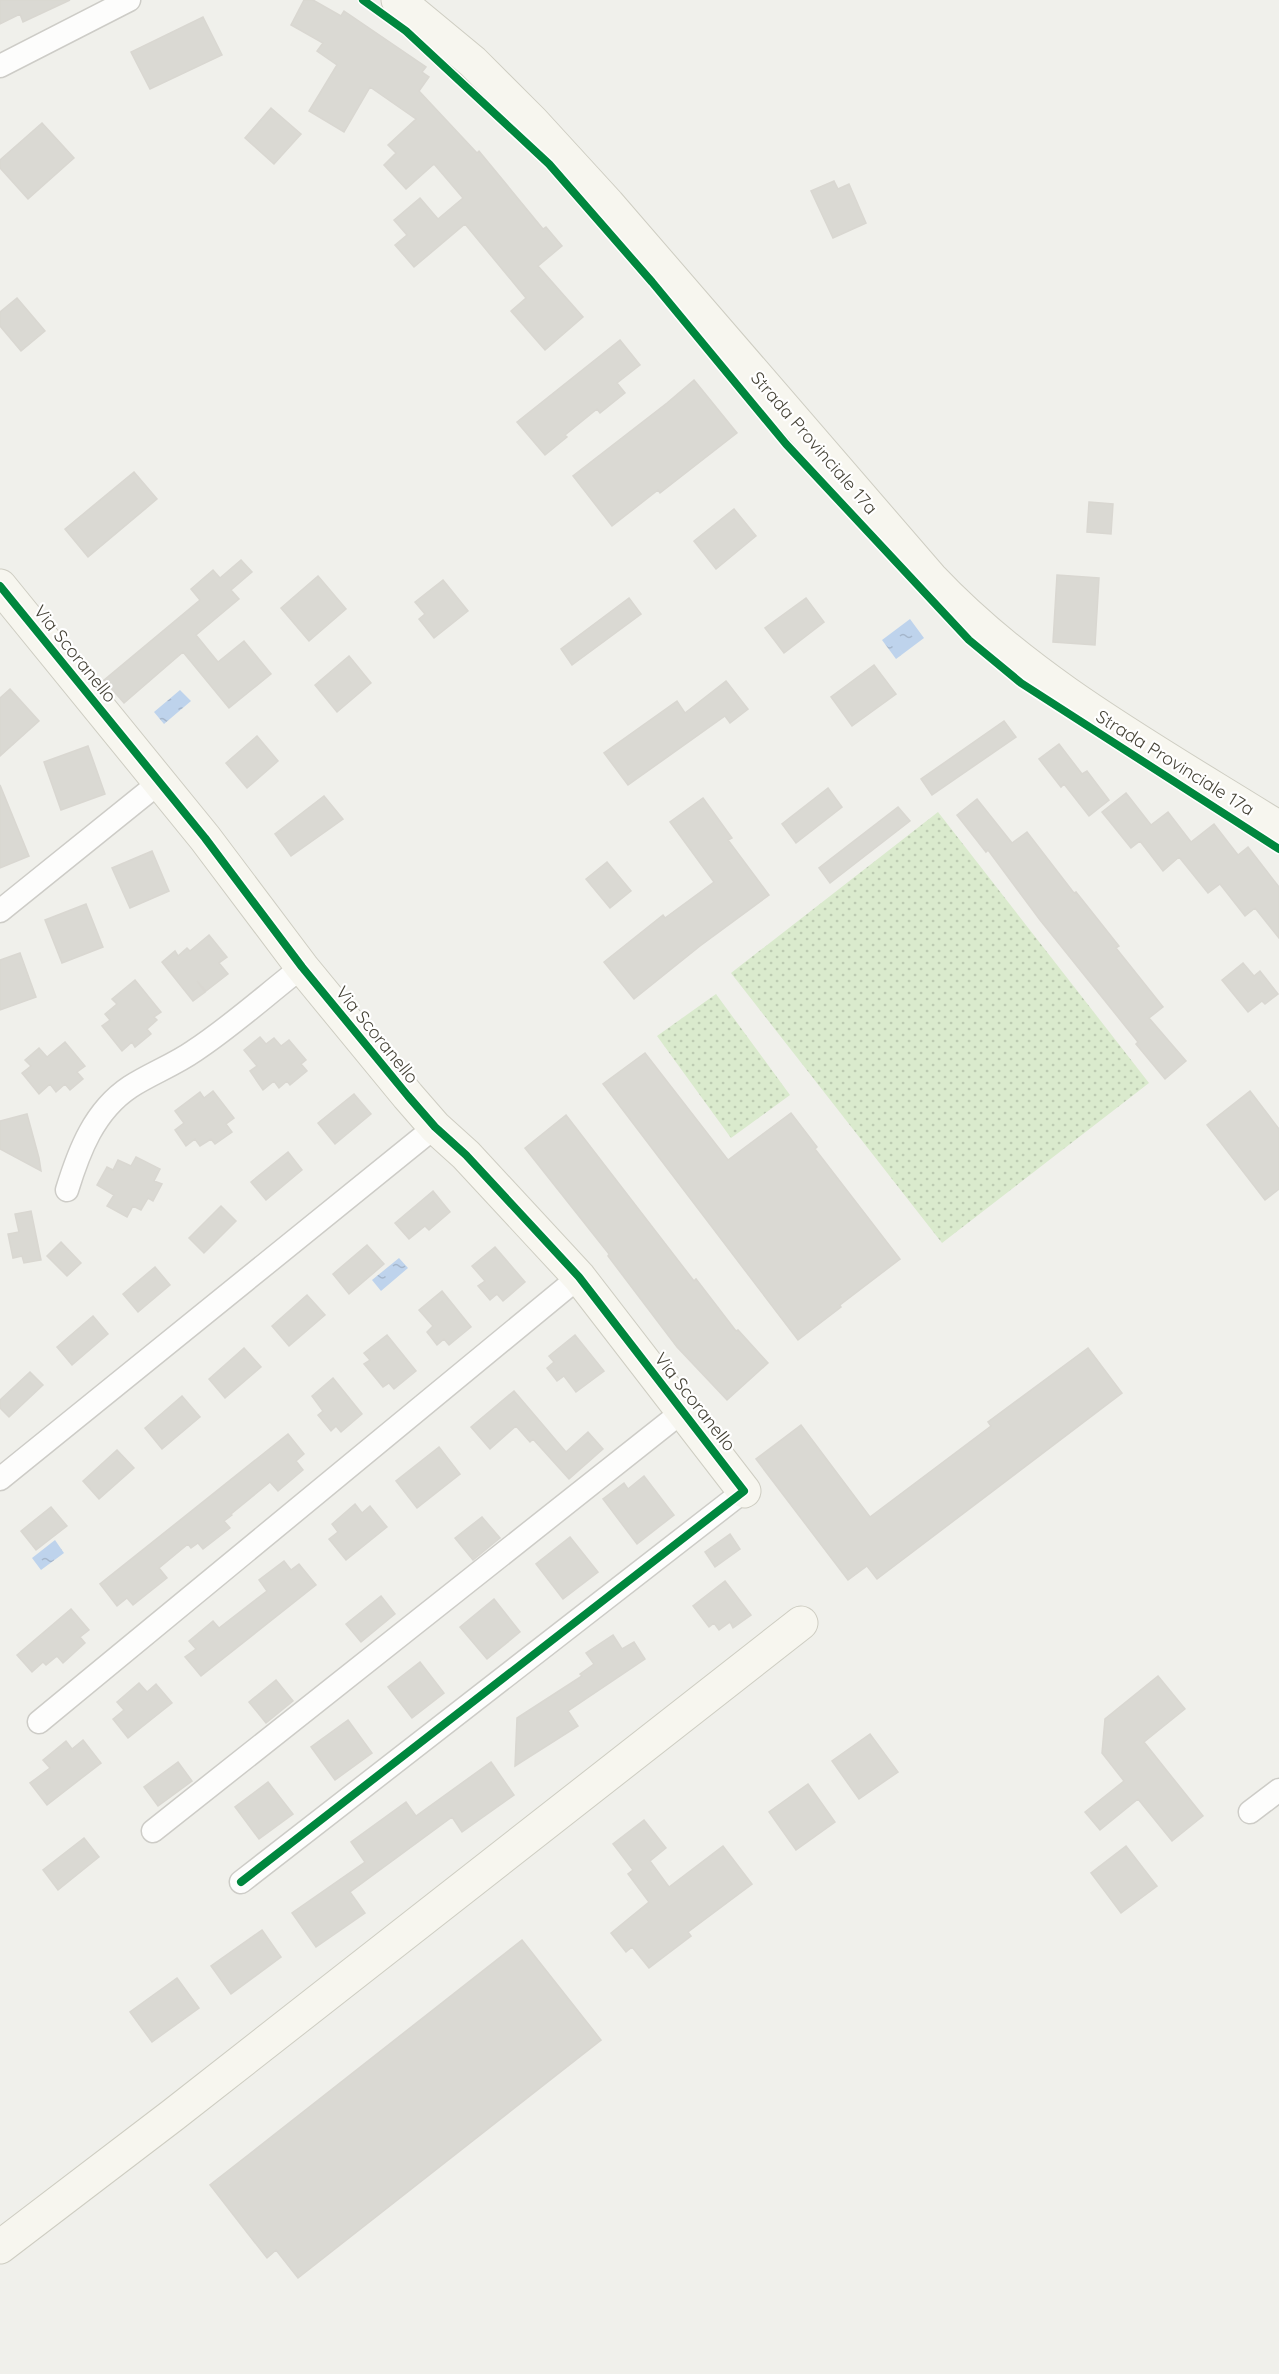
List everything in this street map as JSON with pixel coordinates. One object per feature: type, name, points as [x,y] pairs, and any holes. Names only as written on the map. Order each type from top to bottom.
[{"type":"street","points":[[0,66],[129,0]]},
{"type":"street","name":"Strada Provinciale 17a","points":[[398,0],[494,81],[547,137],[608,204],[931,578],[961,609],[1022,661],[1060,689],[1279,828]]},
{"type":"street","name":"Via Scoranello","points":[[0,586],[205,838],[302,967],[435,1127],[466,1155],[579,1277],[744,1491]]},
{"type":"street","points":[[0,911],[160,782]]},
{"type":"street","points":[[67,1190],[88,1135],[95,1123],[118,1097],[130,1087],[202,1046],[302,967]]},
{"type":"street","points":[[0,1479],[435,1127]]},
{"type":"street","points":[[39,1722],[579,1277]]},
{"type":"street","points":[[153,1831],[683,1411]]},
{"type":"street","points":[[241,1882],[744,1491]]},
{"type":"street","points":[[0,2247],[182,2108],[801,1623]]},
{"type":"street","points":[[1250,1812],[1279,1790]]},
{"type":"green space","points":[[938,812],[1149,1083],[942,1243],[731,973]]},
{"type":"green space","points":[[716,994],[790,1095],[731,1138],[657,1036]]},
{"type":"water","points":[[910,619],[924,638],[896,659],[882,640]]},
{"type":"water","points":[[180,690],[191,701],[164,724],[154,712]]},
{"type":"water","points":[[399,1258],[408,1268],[381,1291],[372,1280]]},
{"type":"water","points":[[55,1540],[64,1553],[41,1570],[32,1558]]},
{"type":"building","points":[[0,0],[70,0],[23,22],[20,14],[0,24]]},
{"type":"building","points":[[304,0],[313,0],[341,16],[344,11],[426,67],[422,72],[429,77],[419,91],[477,153],[479,151],[543,229],[546,227],[562,246],[538,266],[583,317],[545,350],[511,311],[526,298],[465,224],[414,267],[395,245],[407,235],[394,220],[420,198],[438,219],[463,198],[434,164],[406,189],[384,165],[396,153],[388,145],[416,119],[370,87],[344,132],[309,111],[337,65],[317,51],[323,43],[291,25]]},
{"type":"building","points":[[203,17],[222,55],[150,89],[131,52]]},
{"type":"building","points":[[271,108],[301,134],[274,164],[245,138]]},
{"type":"building","points":[[42,123],[74,158],[28,199],[0,168],[0,160]]},
{"type":"building","points":[[834,181],[838,189],[849,184],[866,223],[833,238],[811,191]]},
{"type":"building","points":[[17,298],[45,331],[21,351],[0,326],[0,312]]},
{"type":"building","points":[[620,340],[640,365],[617,383],[625,393],[600,413],[597,409],[545,455],[517,422]]},
{"type":"building","points":[[694,380],[737,433],[660,493],[658,490],[612,526],[573,476]]},
{"type":"building","points":[[134,472],[157,499],[88,557],[65,529]]},
{"type":"building","points":[[1089,502],[1113,504],[1111,534],[1087,532]]},
{"type":"building","points":[[734,509],[756,536],[716,569],[694,541]]},
{"type":"building","points":[[241,560],[252,572],[231,590],[239,599],[196,635],[218,662],[244,641],[271,674],[229,708],[183,652],[124,703],[104,680],[200,600],[191,589],[213,570],[220,578]]},
{"type":"building","points":[[1057,575],[1099,578],[1095,645],[1053,642]]},
{"type":"building","points":[[318,576],[346,609],[309,641],[281,608]]},
{"type":"building","points":[[443,580],[468,611],[434,638],[419,619],[425,614],[415,602]]},
{"type":"building","points":[[629,598],[641,614],[572,665],[561,649]]},
{"type":"building","points":[[806,598],[824,622],[784,653],[765,628]]},
{"type":"building","points":[[349,656],[371,683],[337,712],[315,685]]},
{"type":"building","points":[[874,665],[896,694],[852,726],[831,697]]},
{"type":"building","points":[[726,681],[748,709],[730,723],[725,716],[628,785],[604,753],[677,701],[685,713]]},
{"type":"building","points":[[10,689],[39,721],[0,756],[0,698]]},
{"type":"building","points":[[1004,721],[1016,737],[932,795],[921,779]]},
{"type":"building","points":[[257,736],[278,761],[247,788],[226,763]]},
{"type":"building","points":[[1059,744],[1082,774],[1087,771],[1109,800],[1089,816],[1064,784],[1061,787],[1039,759]]},
{"type":"building","points":[[88,746],[105,794],[61,810],[44,762]]},
{"type":"building","points":[[0,785],[29,856],[0,868]]},
{"type":"building","points":[[828,788],[842,807],[796,843],[782,824]]},
{"type":"building","points":[[1126,793],[1151,825],[1168,812],[1191,842],[1214,824],[1238,855],[1248,847],[1279,887],[1279,938],[1255,908],[1245,916],[1220,884],[1208,893],[1179,857],[1163,871],[1140,841],[1131,848],[1102,812]]},
{"type":"building","points":[[324,796],[343,819],[291,856],[275,834]]},
{"type":"building","points":[[703,798],[732,838],[728,840],[769,895],[634,999],[604,962],[663,915],[665,918],[714,882],[670,822]]},
{"type":"building","points":[[977,799],[1012,843],[1027,832],[1119,946],[1116,948],[1163,1007],[1149,1018],[1186,1061],[1165,1079],[988,850],[986,852],[957,815]]},
{"type":"building","points":[[898,807],[910,821],[830,883],[819,868]]},
{"type":"building","points":[[152,851],[169,891],[130,908],[112,868]]},
{"type":"building","points":[[607,862],[631,891],[610,908],[586,879]]},
{"type":"building","points":[[86,904],[103,947],[62,963],[45,920]]},
{"type":"building","points":[[209,935],[227,957],[219,963],[228,974],[206,991],[197,981],[205,992],[193,1001],[162,962],[175,951],[178,956],[187,948],[190,951]]},
{"type":"building","points":[[20,953],[36,997],[0,1010],[0,960]]},
{"type":"building","points":[[1243,963],[1254,976],[1260,971],[1278,994],[1265,1004],[1262,1001],[1248,1012],[1222,980]]},
{"type":"building","points":[[135,980],[161,1012],[154,1017],[157,1020],[147,1029],[151,1034],[135,1047],[132,1042],[122,1051],[102,1026],[110,1020],[105,1014],[117,1004],[112,999]]},
{"type":"building","points":[[260,1037],[266,1044],[274,1038],[281,1046],[289,1040],[306,1060],[301,1064],[307,1071],[290,1085],[287,1081],[279,1088],[274,1081],[263,1090],[250,1071],[257,1066],[244,1050]]},
{"type":"building","points":[[65,1042],[85,1066],[77,1072],[83,1079],[70,1090],[65,1084],[56,1092],[50,1084],[39,1094],[22,1073],[31,1066],[25,1060],[39,1048],[47,1057]]},
{"type":"building","points":[[645,1053],[728,1160],[791,1113],[817,1147],[815,1149],[900,1259],[798,1340],[603,1084]]},
{"type":"building","points":[[213,1091],[234,1118],[226,1124],[232,1132],[215,1144],[211,1139],[200,1146],[195,1139],[186,1146],[175,1130],[184,1123],[175,1111],[200,1092],[204,1098]]},
{"type":"building","points":[[1250,1091],[1279,1129],[1279,1189],[1265,1200],[1207,1125]]},
{"type":"building","points":[[354,1094],[371,1114],[335,1144],[318,1123]]},
{"type":"building","points":[[27,1114],[41,1171],[0,1149],[0,1121]]},
{"type":"building","points":[[566,1115],[694,1281],[696,1279],[736,1331],[738,1330],[768,1363],[727,1400],[677,1347],[608,1256],[609,1254],[525,1148]]},
{"type":"building","points":[[288,1152],[302,1170],[266,1200],[251,1182]]},
{"type":"building","points":[[136,1157],[160,1169],[154,1181],[162,1184],[153,1201],[148,1198],[141,1210],[133,1206],[127,1217],[107,1206],[114,1195],[97,1185],[107,1167],[113,1170],[118,1160],[131,1166]]},
{"type":"building","points":[[433,1191],[450,1212],[429,1230],[425,1226],[409,1239],[395,1223]]},
{"type":"building","points":[[221,1206],[236,1221],[204,1253],[189,1238]]},
{"type":"building","points":[[31,1211],[41,1260],[24,1263],[22,1256],[13,1258],[8,1234],[19,1232],[15,1214]]},
{"type":"building","points":[[61,1242],[81,1263],[67,1276],[47,1256]]},
{"type":"building","points":[[367,1245],[384,1264],[349,1294],[333,1274]]},
{"type":"building","points":[[495,1247],[525,1282],[503,1301],[497,1294],[490,1300],[478,1286],[485,1281],[472,1266]]},
{"type":"building","points":[[155,1267],[170,1285],[138,1312],[123,1294]]},
{"type":"building","points":[[442,1291],[471,1327],[449,1345],[444,1339],[437,1345],[427,1332],[433,1326],[419,1310]]},
{"type":"building","points":[[307,1295],[325,1315],[289,1346],[272,1326]]},
{"type":"building","points":[[93,1316],[108,1334],[72,1365],[57,1347]]},
{"type":"building","points":[[387,1335],[416,1371],[394,1389],[389,1383],[383,1387],[364,1364],[370,1360],[364,1353]]},
{"type":"building","points":[[575,1335],[604,1371],[576,1392],[564,1376],[557,1381],[547,1368],[554,1362],[549,1356]]},
{"type":"building","points":[[244,1348],[261,1367],[225,1398],[209,1379]]},
{"type":"building","points":[[1088,1348],[1122,1393],[877,1579],[867,1566],[848,1580],[756,1459],[801,1425],[870,1517],[991,1426],[988,1422]]},
{"type":"building","points":[[30,1372],[43,1385],[9,1417],[0,1408],[0,1400]]},
{"type":"building","points":[[333,1378],[362,1414],[341,1432],[336,1426],[331,1431],[318,1415],[323,1411],[312,1396]]},
{"type":"building","points":[[514,1391],[566,1452],[588,1432],[603,1449],[569,1479],[533,1439],[530,1442],[516,1426],[490,1449],[471,1427]]},
{"type":"building","points":[[182,1396],[200,1417],[162,1449],[145,1428]]},
{"type":"building","points":[[288,1434],[304,1454],[296,1461],[303,1470],[278,1491],[270,1482],[224,1521],[230,1528],[203,1549],[198,1543],[191,1548],[188,1544],[159,1568],[167,1578],[133,1605],[127,1598],[117,1606],[100,1584]]},
{"type":"building","points":[[439,1447],[460,1474],[417,1508],[396,1481]]},
{"type":"building","points":[[117,1450],[134,1468],[99,1499],[83,1481]]},
{"type":"building","points":[[644,1476],[674,1515],[637,1544],[603,1499],[624,1483],[628,1489]]},
{"type":"building","points":[[355,1504],[362,1513],[370,1506],[387,1527],[346,1560],[329,1539],[338,1532],[332,1524]]},
{"type":"building","points":[[51,1507],[67,1526],[36,1550],[21,1531]]},
{"type":"building","points":[[482,1517],[500,1538],[473,1560],[455,1538]]},
{"type":"building","points":[[730,1534],[740,1549],[715,1567],[705,1552]]},
{"type":"building","points":[[570,1537],[598,1572],[563,1599],[536,1564]]},
{"type":"building","points":[[284,1561],[291,1570],[299,1564],[316,1585],[201,1676],[185,1657],[196,1649],[189,1641],[213,1621],[219,1628],[267,1591],[259,1580]]},
{"type":"building","points":[[725,1581],[751,1615],[733,1628],[730,1622],[719,1630],[714,1623],[709,1627],[693,1606]]},
{"type":"building","points":[[381,1596],[395,1614],[361,1642],[346,1624]]},
{"type":"building","points":[[494,1599],[520,1632],[487,1659],[460,1627]]},
{"type":"building","points":[[71,1609],[89,1630],[80,1637],[85,1643],[63,1663],[57,1656],[46,1665],[43,1662],[32,1672],[17,1655]]},
{"type":"building","points":[[613,1635],[622,1649],[634,1642],[645,1659],[568,1711],[578,1726],[515,1766],[517,1718],[582,1676],[580,1674],[594,1664],[586,1653]]},
{"type":"building","points":[[420,1662],[444,1693],[412,1718],[388,1687]]},
{"type":"building","points":[[1158,1676],[1185,1709],[1144,1742],[1203,1816],[1172,1841],[1138,1799],[1100,1830],[1085,1812],[1124,1781],[1102,1753],[1105,1719]]},
{"type":"building","points":[[276,1680],[293,1701],[266,1723],[249,1702]]},
{"type":"building","points":[[139,1683],[147,1692],[156,1684],[172,1703],[128,1738],[113,1719],[124,1710],[117,1702]]},
{"type":"building","points":[[348,1720],[372,1753],[335,1780],[311,1747]]},
{"type":"building","points":[[870,1734],[898,1772],[859,1799],[832,1761]]},
{"type":"building","points":[[83,1740],[101,1763],[47,1805],[30,1783],[50,1768],[43,1760],[66,1741],[72,1749]]},
{"type":"building","points":[[178,1762],[192,1781],[158,1806],[144,1787]]},
{"type":"building","points":[[491,1762],[514,1795],[462,1832],[452,1817],[350,1892],[365,1913],[316,1947],[292,1913],[365,1862],[351,1842],[406,1802],[416,1816]]},
{"type":"building","points":[[268,1782],[293,1814],[259,1839],[235,1807]]},
{"type":"building","points":[[808,1784],[835,1822],[796,1850],[769,1812]]},
{"type":"building","points":[[644,1820],[666,1848],[650,1861],[669,1887],[723,1846],[752,1884],[688,1932],[691,1936],[649,1968],[632,1947],[626,1952],[611,1933],[649,1902],[628,1874],[633,1870],[613,1844]]},
{"type":"building","points":[[84,1838],[99,1857],[58,1890],[43,1870]]},
{"type":"building","points":[[1126,1846],[1157,1886],[1121,1913],[1091,1873]]},
{"type":"building","points":[[262,1930],[281,1957],[231,1994],[211,1966]]},
{"type":"building","points":[[522,1940],[601,2040],[298,2278],[276,2250],[267,2258],[210,2185]]},
{"type":"building","points":[[177,1978],[199,2008],[152,2042],[130,2012]]},
{"type":"cycle path","points":[[363,0],[406,31],[549,164],[652,282],[786,444],[969,640],[1021,683],[1279,849]]},
{"type":"cycle path","points":[[0,586],[205,838],[302,967],[408,1096],[579,1277],[744,1491],[241,1882]]}]
